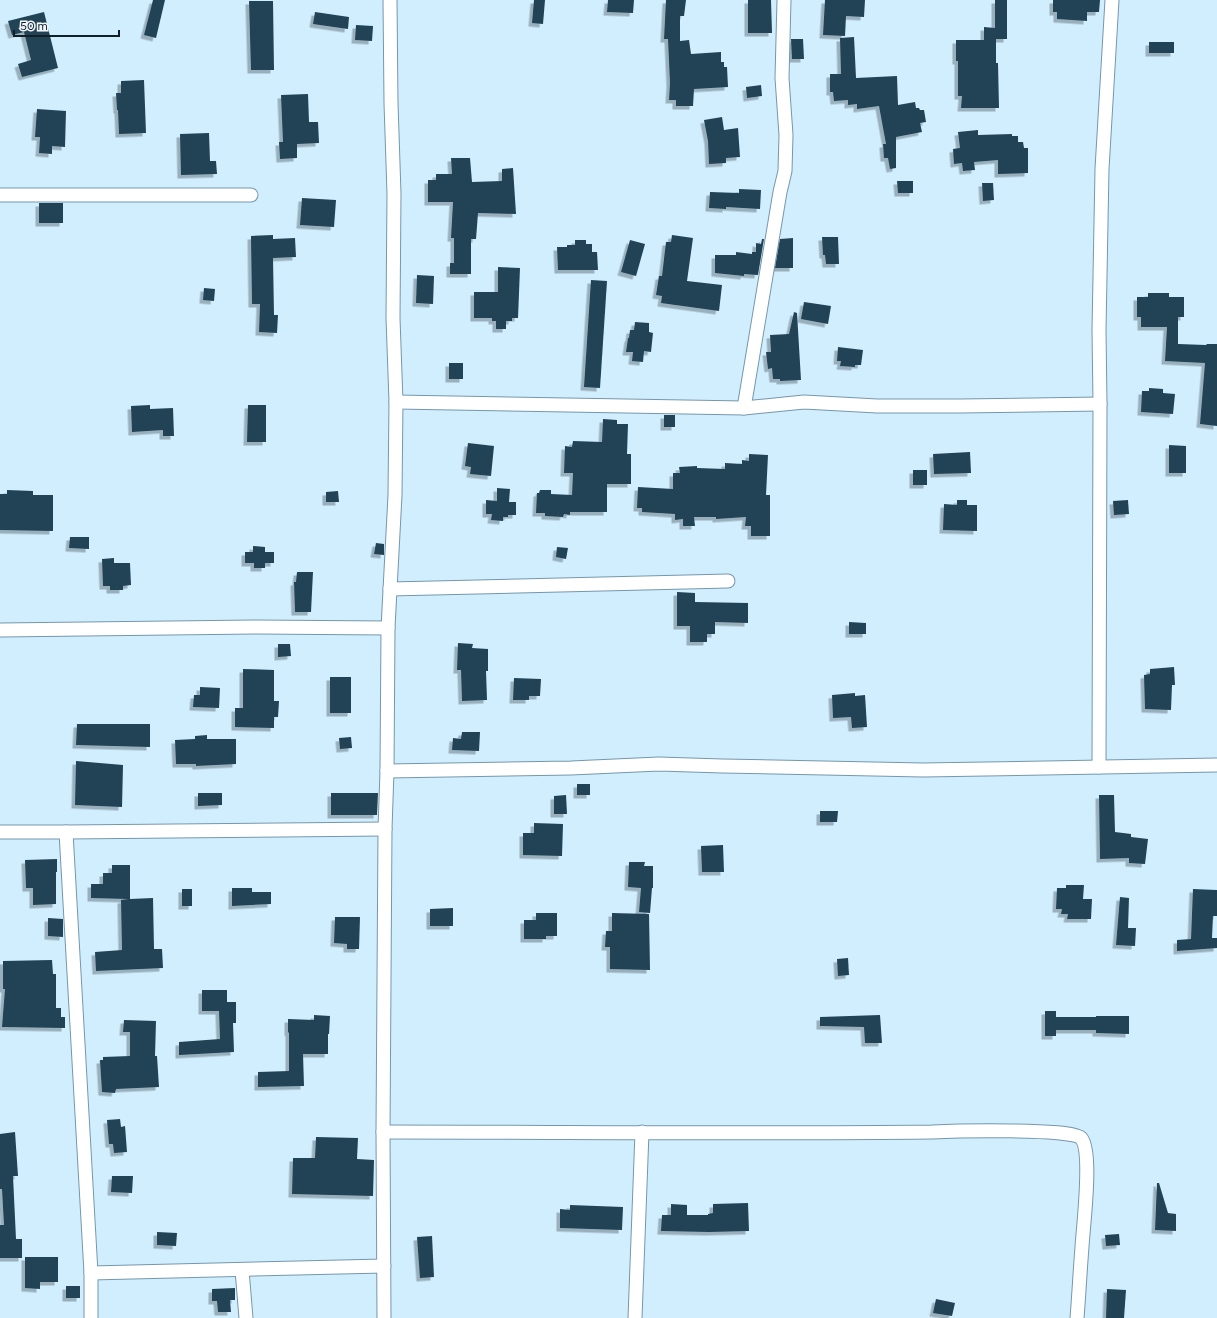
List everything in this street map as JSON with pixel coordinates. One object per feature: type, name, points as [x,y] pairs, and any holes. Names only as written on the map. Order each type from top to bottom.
[{"type":"street","points":[[384,1318],[383,1132],[385,829],[388,771],[388,628],[395,495],[396,402],[393,318],[394,194],[390,103],[390,0]]},
{"type":"street","points":[[744,408],[785,171],[786,135],[782,78],[784,0]]},
{"type":"street","points":[[1098,767],[1099,330],[1102,169],[1112,0]]},
{"type":"street","points":[[0,195],[251,195]]},
{"type":"street","points":[[396,402],[744,408],[804,402],[877,406],[1100,404]]},
{"type":"street","points":[[390,589],[728,581]]},
{"type":"street","points":[[0,630],[255,627],[388,628]]},
{"type":"street","points":[[388,771],[571,768],[659,764],[923,770],[1217,765]]},
{"type":"street","points":[[0,832],[385,829]]},
{"type":"street","points":[[66,832],[91,1273],[91,1318]]},
{"type":"street","points":[[383,1132],[827,1133],[1003,1131],[1077,1134],[1082,1139],[1085,1146],[1086,1160],[1085,1199],[1077,1318]]},
{"type":"street","points":[[635,1318],[642,1132]]},
{"type":"street","points":[[91,1273],[384,1266]]},
{"type":"street","points":[[242,1270],[246,1318]]},
{"type":"building","points":[[153,0],[165,0],[156,38],[144,35]]},
{"type":"building","points":[[534,0],[545,0],[543,24],[532,23]]},
{"type":"building","points":[[608,0],[634,0],[633,13],[607,12]]},
{"type":"building","points":[[666,0],[686,0],[684,16],[680,16],[680,41],[689,40],[691,54],[721,52],[721,62],[724,62],[724,67],[727,67],[728,87],[694,89],[693,106],[676,106],[676,100],[669,100],[670,83],[668,39],[664,39]]},
{"type":"building","points":[[748,0],[771,0],[772,33],[748,33]]},
{"type":"building","points":[[825,0],[865,0],[864,17],[846,16],[845,36],[823,35]]},
{"type":"building","points":[[995,0],[1007,0],[1007,39],[996,39],[999,108],[961,108],[962,96],[958,96],[958,61],[956,61],[956,40],[984,40],[984,27],[995,28]]},
{"type":"building","points":[[1053,0],[1100,0],[1099,12],[1087,12],[1087,21],[1057,19],[1057,12],[1053,12]]},
{"type":"building","points":[[249,1],[273,1],[274,70],[251,70]]},
{"type":"building","points":[[44,12],[58,68],[22,77],[18,64],[31,60],[24,32],[12,35],[8,21]]},
{"type":"building","points":[[315,12],[349,17],[348,29],[313,24]]},
{"type":"building","points":[[356,25],[373,26],[372,41],[355,40]]},
{"type":"building","points":[[854,37],[856,78],[897,76],[898,105],[915,102],[916,108],[924,110],[926,122],[920,123],[922,132],[896,137],[896,168],[890,169],[888,158],[884,158],[883,144],[886,144],[879,106],[857,109],[857,104],[848,105],[848,100],[834,101],[833,92],[830,92],[830,74],[841,74],[840,38]]},
{"type":"building","points":[[791,39],[803,39],[804,59],[792,59]]},
{"type":"building","points":[[1149,42],[1174,42],[1174,53],[1149,53]]},
{"type":"building","points":[[144,80],[146,133],[119,134],[116,93],[121,93],[121,81]]},
{"type":"building","points":[[761,85],[762,96],[747,98],[746,87]]},
{"type":"building","points":[[308,94],[309,122],[318,122],[319,143],[297,144],[297,158],[280,159],[279,142],[283,142],[281,95]]},
{"type":"building","points":[[37,109],[66,111],[65,147],[52,146],[52,154],[39,153],[40,137],[35,137]]},
{"type":"building","points":[[722,117],[724,130],[738,128],[740,157],[726,158],[726,163],[709,164],[708,141],[704,120]]},
{"type":"building","points":[[978,130],[978,135],[1012,134],[1012,136],[1018,136],[1018,142],[1023,142],[1024,148],[1028,148],[1028,173],[998,174],[998,160],[974,162],[975,170],[963,171],[962,163],[954,164],[953,149],[960,148],[958,132]]},
{"type":"building","points":[[209,133],[210,161],[216,161],[217,174],[181,175],[180,134]]},
{"type":"building","points":[[451,158],[470,158],[472,182],[502,181],[502,169],[513,168],[516,214],[478,213],[476,239],[471,239],[471,274],[450,274],[450,263],[454,263],[454,238],[451,238],[453,202],[428,202],[428,180],[436,180],[436,174],[452,174]]},
{"type":"building","points":[[897,181],[913,181],[913,193],[898,193]]},
{"type":"building","points":[[982,183],[993,183],[994,200],[983,201]]},
{"type":"building","points":[[739,189],[761,190],[760,209],[726,207],[726,209],[709,208],[710,192],[739,193]]},
{"type":"building","points":[[302,198],[336,200],[334,227],[300,225]]},
{"type":"building","points":[[39,203],[63,203],[63,223],[39,223]]},
{"type":"building","points":[[273,235],[273,239],[295,238],[296,257],[273,258],[274,315],[278,315],[277,333],[259,332],[260,304],[252,304],[251,236]]},
{"type":"building","points":[[672,235],[693,238],[687,281],[722,285],[719,311],[661,303],[662,296],[656,295],[659,276],[662,276],[666,242],[671,242]]},
{"type":"building","points":[[822,237],[838,237],[839,264],[826,264],[825,255],[823,255]]},
{"type":"building","points":[[793,238],[793,268],[775,268],[780,239]]},
{"type":"building","points":[[762,239],[764,239],[758,275],[744,274],[744,276],[715,273],[715,255],[736,255],[736,252],[752,254],[752,252],[756,252],[756,243],[761,244]]},
{"type":"building","points":[[575,240],[586,240],[586,244],[592,244],[592,252],[597,252],[598,270],[558,270],[557,247],[575,245]]},
{"type":"building","points":[[630,240],[645,244],[636,276],[621,272]]},
{"type":"building","points":[[498,267],[520,268],[518,318],[512,318],[512,321],[506,321],[506,329],[496,329],[496,321],[492,321],[492,318],[474,318],[474,292],[498,292]]},
{"type":"building","points":[[417,275],[434,276],[433,304],[416,303]]},
{"type":"building","points":[[591,280],[607,281],[600,388],[584,387]]},
{"type":"building","points":[[204,288],[215,289],[214,301],[203,300]]},
{"type":"building","points":[[1148,293],[1169,293],[1169,297],[1184,297],[1184,317],[1178,317],[1178,344],[1217,344],[1217,426],[1200,424],[1205,363],[1165,361],[1167,327],[1141,327],[1141,317],[1137,317],[1137,297],[1148,297]]},
{"type":"building","points":[[804,302],[831,306],[828,324],[801,319]]},
{"type":"building","points":[[794,312],[797,313],[801,380],[780,381],[780,379],[773,379],[772,368],[768,369],[766,352],[771,352],[770,335],[789,334]]},
{"type":"building","points":[[635,322],[649,323],[649,332],[653,333],[651,352],[644,351],[643,362],[632,361],[633,352],[626,352],[630,330],[634,330]]},
{"type":"building","points":[[838,347],[863,350],[861,365],[855,365],[855,367],[840,366],[841,361],[837,361]]},
{"type":"building","points":[[449,363],[463,363],[463,379],[449,379]]},
{"type":"building","points":[[1149,388],[1163,389],[1163,393],[1175,394],[1173,414],[1141,412],[1142,391],[1149,391]]},
{"type":"building","points":[[150,405],[150,409],[173,408],[174,436],[163,436],[163,430],[132,432],[131,406]]},
{"type":"building","points":[[248,405],[266,405],[266,442],[247,442]]},
{"type":"building","points":[[664,415],[675,415],[675,427],[664,427]]},
{"type":"building","points":[[603,419],[617,420],[617,424],[628,424],[627,454],[631,454],[631,484],[607,484],[607,512],[570,512],[570,515],[564,514],[563,517],[545,516],[545,513],[536,513],[537,493],[539,493],[540,490],[551,490],[551,494],[572,495],[573,473],[564,473],[565,446],[572,447],[573,441],[602,442]]},
{"type":"building","points":[[468,443],[494,446],[491,476],[470,474],[471,467],[465,466]]},
{"type":"building","points":[[1169,445],[1186,446],[1186,473],[1169,473]]},
{"type":"building","points":[[970,452],[971,473],[934,474],[933,454]]},
{"type":"building","points":[[749,454],[768,455],[766,495],[770,495],[770,536],[751,536],[751,526],[745,526],[746,517],[716,519],[716,517],[694,517],[695,526],[683,526],[683,519],[675,520],[675,514],[642,512],[642,508],[637,508],[638,487],[673,489],[673,473],[680,473],[679,467],[697,466],[697,468],[725,469],[725,463],[742,464],[742,460],[749,461]]},
{"type":"building","points":[[913,470],[927,470],[927,485],[913,485]]},
{"type":"building","points":[[497,488],[510,489],[509,502],[516,502],[516,515],[508,515],[508,517],[503,517],[503,521],[491,520],[492,514],[486,514],[486,500],[497,501]]},
{"type":"building","points":[[7,490],[33,491],[33,495],[53,495],[53,531],[0,530],[0,494],[7,494]]},
{"type":"building","points":[[338,491],[339,502],[326,502],[326,492]]},
{"type":"building","points":[[957,500],[967,500],[967,505],[977,505],[977,531],[943,530],[944,504],[957,505]]},
{"type":"building","points":[[1128,500],[1129,514],[1114,515],[1113,501]]},
{"type":"building","points":[[70,537],[89,537],[89,549],[69,548]]},
{"type":"building","points":[[376,543],[384,544],[384,555],[374,554]]},
{"type":"building","points":[[253,546],[265,547],[265,552],[274,552],[274,563],[265,563],[265,568],[254,568],[254,563],[245,563],[245,552],[253,552]]},
{"type":"building","points":[[557,547],[568,548],[566,559],[556,557]]},
{"type":"building","points":[[114,558],[114,563],[130,563],[131,585],[123,586],[123,590],[110,590],[110,586],[103,586],[102,559]]},
{"type":"building","points":[[297,572],[313,572],[311,612],[295,612],[294,582],[296,582]]},
{"type":"building","points":[[677,592],[695,593],[695,602],[748,603],[748,623],[715,622],[715,634],[707,634],[707,642],[690,642],[690,626],[677,626]]},
{"type":"building","points":[[849,622],[866,623],[866,634],[849,634]]},
{"type":"building","points":[[458,643],[473,644],[472,648],[488,649],[488,671],[486,671],[487,700],[462,701],[461,670],[457,670]]},
{"type":"building","points":[[278,644],[290,644],[291,656],[278,657]]},
{"type":"building","points":[[1174,667],[1175,685],[1172,685],[1171,710],[1145,709],[1144,675],[1150,674],[1150,669]]},
{"type":"building","points":[[243,669],[274,670],[274,701],[279,701],[278,717],[274,717],[274,728],[235,727],[235,708],[243,708]]},
{"type":"building","points":[[330,677],[351,677],[351,713],[330,713]]},
{"type":"building","points":[[514,678],[541,679],[540,696],[529,696],[529,700],[513,700]]},
{"type":"building","points":[[200,687],[220,688],[219,708],[193,707],[194,695],[200,695]]},
{"type":"building","points":[[855,693],[855,696],[865,695],[867,727],[852,728],[851,717],[833,718],[832,695]]},
{"type":"building","points":[[77,724],[150,724],[150,747],[76,745]]},
{"type":"building","points":[[462,732],[480,732],[479,751],[452,750],[453,738],[461,739]]},
{"type":"building","points":[[207,735],[207,739],[236,739],[236,764],[196,766],[196,764],[176,764],[175,740],[195,739],[195,736]]},
{"type":"building","points":[[351,737],[352,748],[340,749],[339,738]]},
{"type":"building","points":[[76,761],[123,765],[122,807],[75,805]]},
{"type":"building","points":[[577,784],[590,784],[590,795],[577,795]]},
{"type":"building","points":[[198,793],[222,793],[222,805],[198,806]]},
{"type":"building","points":[[331,793],[378,793],[377,815],[331,815]]},
{"type":"building","points":[[566,795],[567,814],[554,814],[554,796]]},
{"type":"building","points":[[1099,795],[1114,795],[1115,832],[1131,834],[1131,837],[1148,839],[1145,864],[1129,863],[1129,858],[1100,859]]},
{"type":"building","points":[[820,811],[838,811],[837,822],[820,822]]},
{"type":"building","points":[[534,823],[563,824],[562,856],[523,855],[523,833],[534,833]]},
{"type":"building","points":[[723,845],[724,872],[702,872],[701,846]]},
{"type":"building","points":[[57,859],[56,904],[33,905],[33,888],[26,888],[25,860]]},
{"type":"building","points":[[629,862],[645,862],[644,866],[653,866],[653,888],[650,913],[639,912],[641,888],[628,887]]},
{"type":"building","points":[[112,865],[130,865],[130,899],[153,898],[154,949],[162,949],[163,968],[96,971],[95,952],[122,950],[121,900],[128,899],[91,898],[91,884],[103,884],[103,873],[112,873]]},
{"type":"building","points":[[1066,885],[1084,885],[1083,899],[1092,899],[1091,919],[1067,919],[1068,914],[1061,914],[1062,909],[1056,909],[1057,888],[1066,888]]},
{"type":"building","points":[[232,888],[252,888],[252,892],[271,892],[271,904],[232,906]]},
{"type":"building","points":[[182,889],[192,889],[192,906],[182,906]]},
{"type":"building","points":[[1193,889],[1217,890],[1217,916],[1213,916],[1212,938],[1217,938],[1217,948],[1177,951],[1177,940],[1191,939]]},
{"type":"building","points":[[1120,897],[1129,898],[1128,928],[1136,928],[1135,946],[1116,945]]},
{"type":"building","points":[[453,908],[453,926],[430,926],[430,909]]},
{"type":"building","points":[[536,913],[557,913],[557,936],[546,936],[546,939],[524,939],[524,920],[536,920]]},
{"type":"building","points":[[612,913],[649,914],[650,970],[610,969],[610,947],[605,947],[606,931],[612,931]]},
{"type":"building","points":[[335,917],[360,917],[359,949],[347,949],[347,944],[334,943]]},
{"type":"building","points":[[48,918],[63,919],[63,937],[48,936]]},
{"type":"building","points":[[848,958],[849,975],[838,976],[837,959]]},
{"type":"building","points":[[52,960],[53,974],[56,974],[56,1008],[61,1008],[61,1017],[65,1017],[65,1028],[2,1027],[5,989],[3,989],[3,961]]},
{"type":"building","points":[[202,990],[227,990],[227,1002],[236,1002],[236,1023],[233,1023],[234,1052],[179,1055],[179,1042],[220,1039],[219,1011],[202,1011]]},
{"type":"building","points":[[1045,1011],[1056,1011],[1056,1017],[1129,1016],[1129,1034],[1096,1033],[1096,1030],[1056,1030],[1056,1036],[1045,1036]]},
{"type":"building","points":[[314,1015],[330,1016],[328,1054],[303,1054],[304,1086],[258,1087],[258,1072],[289,1071],[288,1019],[314,1020]]},
{"type":"building","points":[[880,1015],[882,1043],[865,1043],[864,1027],[820,1026],[820,1017]]},
{"type":"building","points":[[124,1020],[156,1021],[155,1056],[157,1056],[159,1087],[116,1089],[115,1093],[102,1092],[100,1060],[103,1060],[103,1057],[130,1056],[130,1032],[123,1032]]},
{"type":"building","points":[[120,1119],[121,1127],[125,1126],[127,1152],[114,1153],[113,1144],[109,1144],[107,1120]]},
{"type":"building","points":[[15,1132],[18,1176],[13,1176],[16,1239],[22,1239],[22,1258],[0,1258],[0,1225],[4,1225],[2,1189],[0,1189],[0,1134]]},
{"type":"building","points":[[316,1137],[358,1138],[357,1159],[374,1160],[373,1196],[292,1194],[293,1158],[315,1158]]},
{"type":"building","points":[[112,1176],[133,1176],[132,1193],[111,1192]]},
{"type":"building","points":[[1157,1183],[1159,1183],[1168,1213],[1176,1214],[1176,1231],[1155,1230]]},
{"type":"building","points":[[748,1203],[749,1231],[661,1231],[662,1215],[671,1215],[671,1204],[687,1205],[687,1215],[708,1215],[713,1213],[713,1204]]},
{"type":"building","points":[[570,1205],[623,1207],[622,1230],[560,1228],[560,1209],[570,1210]]},
{"type":"building","points":[[157,1232],[177,1233],[176,1246],[157,1245]]},
{"type":"building","points":[[1119,1234],[1120,1245],[1106,1246],[1105,1235]]},
{"type":"building","points":[[432,1236],[434,1277],[420,1278],[417,1237]]},
{"type":"building","points":[[25,1257],[58,1257],[58,1282],[40,1282],[40,1289],[25,1288]]},
{"type":"building","points":[[66,1286],[80,1286],[80,1298],[66,1298]]},
{"type":"building","points":[[235,1288],[235,1300],[230,1300],[231,1312],[218,1312],[217,1301],[212,1301],[212,1289]]},
{"type":"building","points":[[1107,1289],[1126,1290],[1124,1318],[1106,1318]]},
{"type":"building","points":[[936,1299],[955,1303],[952,1316],[933,1313]]}]
